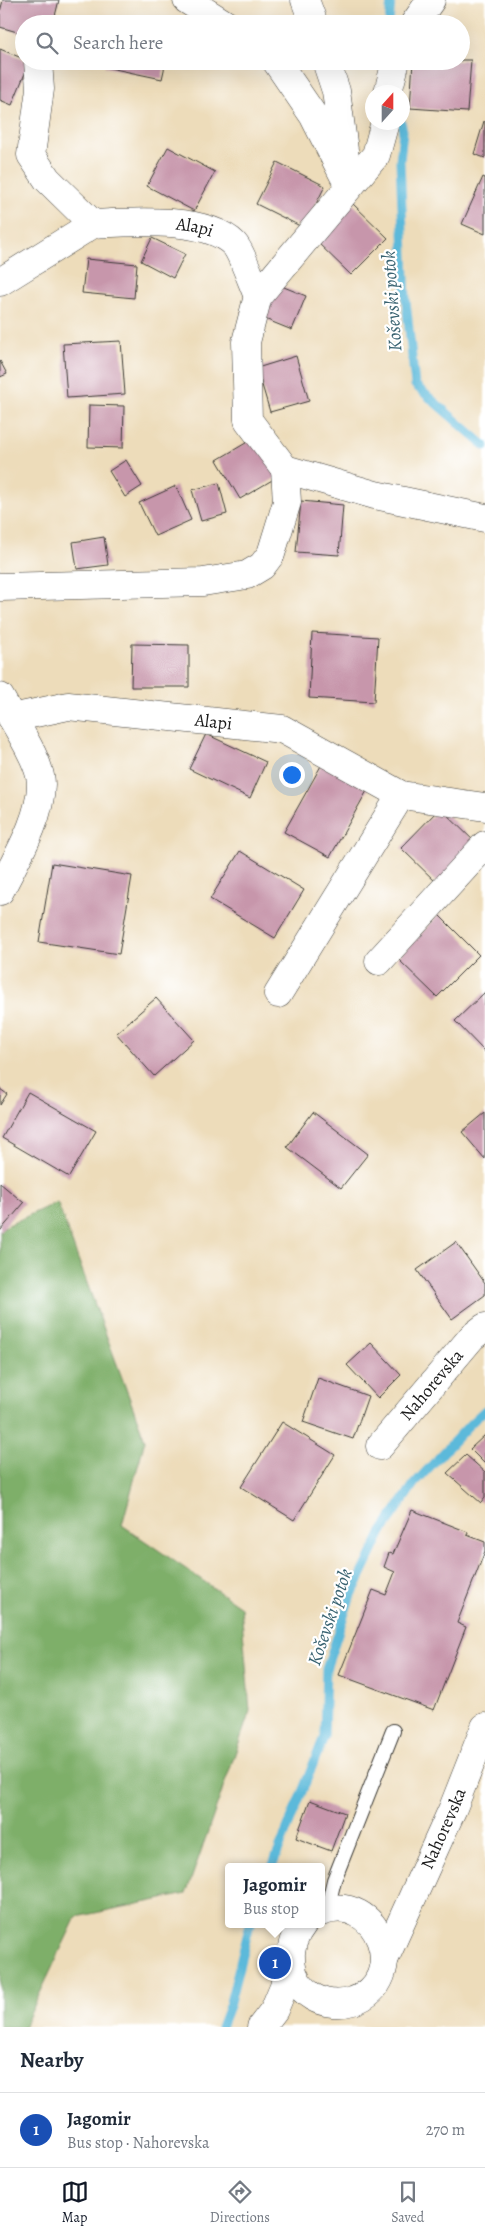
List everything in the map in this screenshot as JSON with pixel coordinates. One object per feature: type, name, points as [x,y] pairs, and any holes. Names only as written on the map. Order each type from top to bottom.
[{"type":"street","points":[[187,0],[210,15]]},
{"type":"street","points":[[304,0],[310,15]]},
{"type":"street","points":[[420,15],[431,0]]},
{"type":"street","points":[[39,70],[40,89],[31,155],[47,179],[93,224]]},
{"type":"street","points":[[282,70],[313,115],[349,186]]},
{"type":"street","points":[[329,70],[336,92],[349,186]]},
{"type":"street","points":[[390,85],[394,70]]},
{"type":"street","points":[[0,587],[203,582],[247,575],[262,566],[270,554],[287,502],[285,469],[248,420],[246,342],[258,296],[376,155],[383,130]]},
{"type":"street","name":"Alapi","points":[[0,282],[93,224],[142,222],[174,224],[218,232],[235,245],[258,296]]},
{"type":"street","points":[[285,469],[375,495],[485,518]]},
{"type":"street","name":"Alapi","points":[[0,891],[34,820],[41,783],[32,754],[6,707],[68,706],[282,729],[401,795],[485,807]]},
{"type":"street","points":[[278,994],[401,795]]},
{"type":"street","points":[[379,961],[485,846]]},
{"type":"street","name":"Nahorevska","points":[[380,1446],[472,1337],[485,1327]]},
{"type":"street","name":"Nahorevska","points":[[268,2018],[323,2002],[336,2004],[348,2002],[364,1995],[378,1982],[385,1958],[453,1808],[485,1727]]},
{"type":"street","points":[[325,1911],[339,1909],[363,1916],[387,1914],[412,1900]]},
{"type":"street","points":[[363,1916],[379,1935],[384,1946],[385,1958]]},
{"type":"street","points":[[268,2018],[284,1986],[292,1942],[301,1928]]},
{"type":"street","points":[[290,1955],[291,1967],[299,1983],[312,1996],[323,2002]]},
{"type":"lane","points":[[325,1908],[334,1880],[393,1731]]},
{"type":"green space","points":[[57,1202],[145,1440],[122,1525],[241,1607],[250,1711],[186,1894],[76,1917],[24,2027],[0,2027],[0,1229]]},
{"type":"building","points":[[3,0],[59,0],[55,15],[15,15],[15,31],[0,27],[0,12]]},
{"type":"building","points":[[0,49],[15,55],[15,70],[26,70],[12,105],[0,100]]},
{"type":"building","points":[[471,60],[467,112],[410,108],[412,70],[470,70]]},
{"type":"building","points":[[119,70],[164,70],[162,79]]},
{"type":"building","points":[[485,122],[485,158],[474,154]]},
{"type":"building","points":[[168,147],[215,172],[194,211],[147,186]]},
{"type":"building","points":[[277,162],[325,186],[304,228],[256,204]]},
{"type":"building","points":[[483,177],[485,178],[485,234],[462,224]]},
{"type":"building","points":[[351,202],[388,238],[351,275],[315,240]]},
{"type":"building","points":[[152,238],[185,254],[173,278],[141,261]]},
{"type":"building","points":[[86,259],[137,264],[134,298],[82,293]]},
{"type":"building","points":[[274,283],[306,296],[292,330],[260,317]]},
{"type":"building","points":[[121,341],[125,394],[67,398],[63,344]]},
{"type":"building","points":[[296,356],[309,401],[270,412],[257,368]]},
{"type":"building","points":[[0,361],[7,374],[0,377]]},
{"type":"building","points":[[89,405],[124,406],[123,448],[88,447]]},
{"type":"building","points":[[256,437],[279,476],[240,499],[217,460]]},
{"type":"building","points":[[126,460],[142,486],[125,497],[109,471]]},
{"type":"building","points":[[219,483],[227,514],[201,521],[192,490]]},
{"type":"building","points":[[176,486],[191,520],[155,536],[139,503]]},
{"type":"building","points":[[301,501],[343,505],[339,555],[296,552]]},
{"type":"building","points":[[104,537],[108,565],[77,569],[73,542]]},
{"type":"building","points":[[312,633],[378,637],[374,702],[309,698]]},
{"type":"building","points":[[132,644],[189,645],[189,687],[131,687]]},
{"type":"building","points":[[206,734],[266,762],[250,798],[189,769]]},
{"type":"building","points":[[322,764],[368,789],[330,857],[284,832]]},
{"type":"building","points":[[440,808],[478,845],[439,885],[401,848]]},
{"type":"building","points":[[240,851],[304,890],[275,938],[210,899]]},
{"type":"building","points":[[52,863],[132,876],[119,954],[39,942]]},
{"type":"building","points":[[439,915],[479,955],[437,997],[397,958]]},
{"type":"building","points":[[485,992],[485,1052],[455,1021]]},
{"type":"building","points":[[156,998],[194,1040],[154,1076],[116,1033]]},
{"type":"building","points":[[0,1089],[7,1094],[0,1105]]},
{"type":"building","points":[[28,1092],[96,1131],[69,1177],[2,1138]]},
{"type":"building","points":[[313,1112],[368,1154],[341,1188],[287,1147]]},
{"type":"building","points":[[485,1113],[485,1159],[462,1132]]},
{"type":"building","points":[[0,1183],[24,1203],[0,1231]]},
{"type":"building","points":[[456,1242],[485,1283],[485,1295],[452,1319],[417,1270]]},
{"type":"building","points":[[371,1343],[401,1375],[378,1398],[347,1365]]},
{"type":"building","points":[[318,1378],[368,1396],[353,1439],[303,1422]]},
{"type":"building","points":[[282,1422],[335,1455],[294,1520],[241,1487]]},
{"type":"building","points":[[485,1435],[485,1464],[470,1449]]},
{"type":"building","points":[[466,1455],[485,1472],[485,1498],[481,1503],[447,1473]]},
{"type":"building","points":[[412,1510],[468,1532],[467,1535],[485,1542],[485,1551],[457,1623],[466,1627],[434,1710],[339,1675],[373,1590],[386,1595],[395,1572],[384,1567],[389,1553],[393,1554]]},
{"type":"building","points":[[310,1800],[345,1813],[331,1851],[296,1838]]},
{"type":"waterway","name":"Koševski potok","points":[[390,15],[391,0]]},
{"type":"waterway","name":"Koševski potok","points":[[403,130],[400,161],[406,301],[415,385],[485,446]]},
{"type":"waterway","name":"Koševski potok","points":[[274,1863],[324,1737],[326,1669],[349,1601],[382,1532],[414,1484],[485,1410]]},
{"type":"waterway","name":"Koševski potok","points":[[221,2027],[229,2006],[249,1928]]},
{"type":"place","name":"Jagomir","points":[[275,1963]]}]
